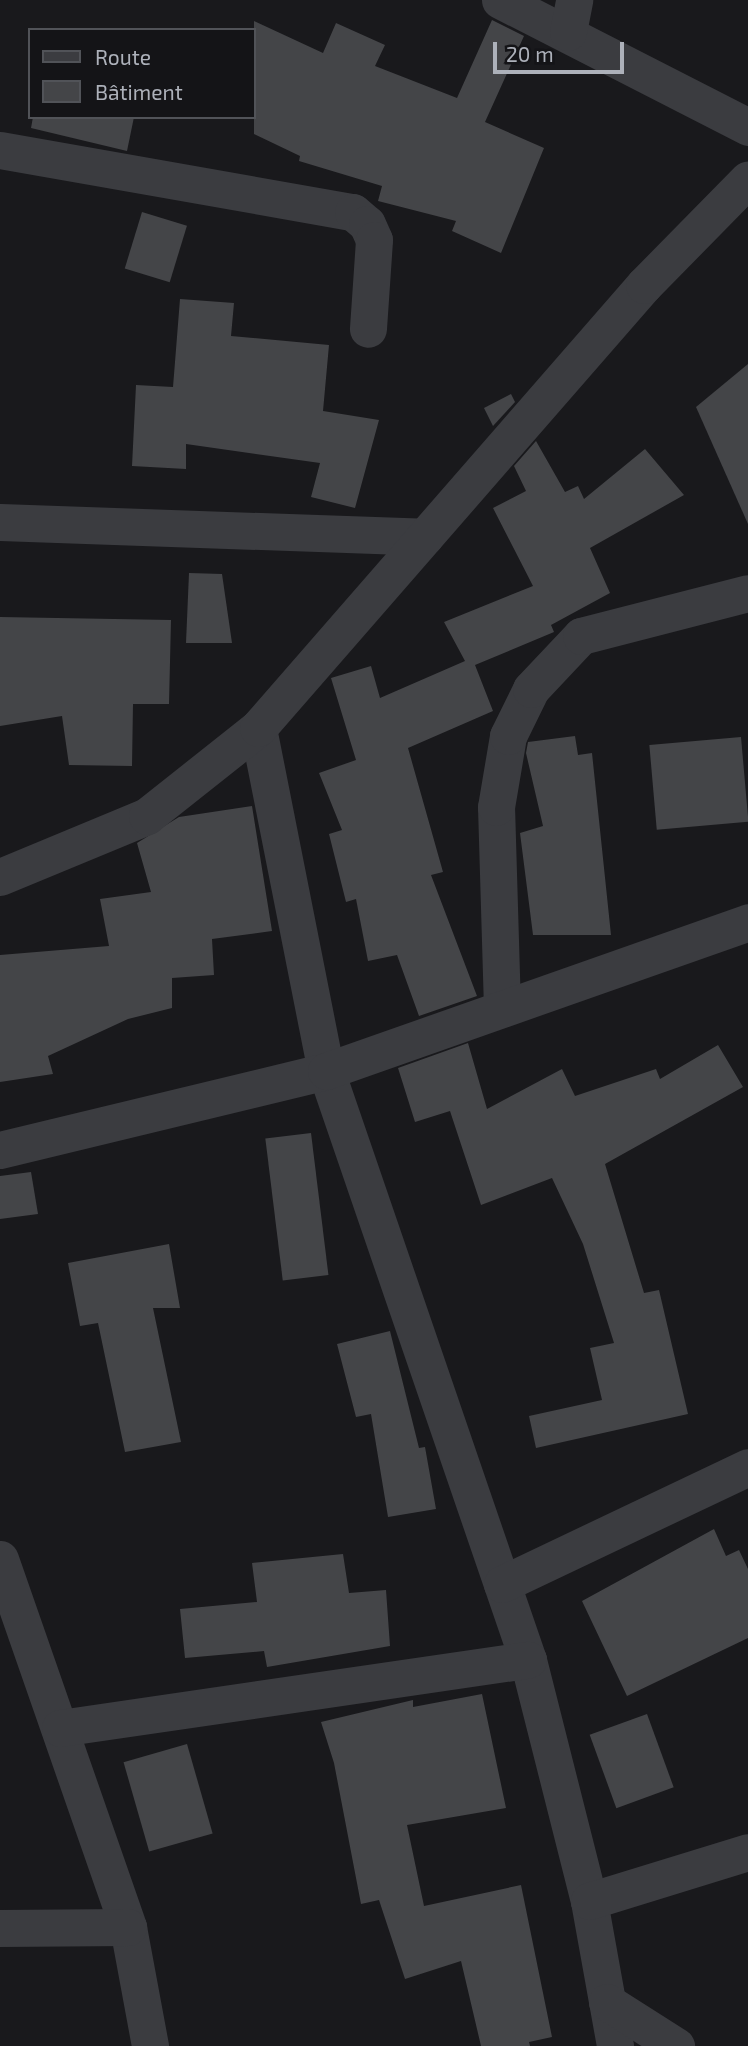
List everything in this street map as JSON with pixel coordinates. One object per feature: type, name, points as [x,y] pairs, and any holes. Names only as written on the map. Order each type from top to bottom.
[{"type":"street","points":[[500,0],[571,16],[748,127]]},
{"type":"street","points":[[0,150],[353,212],[367,224],[374,240],[368,329]]},
{"type":"street","points":[[0,877],[147,816],[258,729],[644,285],[748,179]]},
{"type":"street","points":[[0,522],[425,537]]},
{"type":"street","points":[[502,1007],[496,807],[508,736],[531,688],[581,636],[748,593]]},
{"type":"street","points":[[258,729],[327,1071],[528,1660],[589,1901],[615,2046]]},
{"type":"street","points":[[0,1150],[327,1071],[748,922]]},
{"type":"street","points":[[502,1584],[748,1466]]},
{"type":"street","points":[[0,1559],[128,1927],[150,2046]]},
{"type":"street","points":[[60,1728],[528,1660]]},
{"type":"street","points":[[589,1901],[748,1852]]},
{"type":"street","points":[[0,1928],[128,1927]]},
{"type":"street","points":[[607,2003],[676,2046]]},
{"type":"building","points":[[492,20],[524,36],[485,122],[544,148],[501,253],[452,231],[456,221],[378,201],[382,186],[299,161],[300,156],[254,134],[254,21],[323,53],[336,23],[385,45],[375,66],[457,98]]},
{"type":"building","points":[[33,119],[134,119],[127,151],[31,128]]},
{"type":"building","points":[[142,212],[187,226],[170,282],[125,268]]},
{"type":"building","points":[[180,299],[234,303],[231,336],[329,345],[323,411],[379,420],[355,508],[311,497],[320,463],[186,444],[186,469],[132,466],[136,385],[173,387]]},
{"type":"building","points":[[748,364],[748,524],[696,407]]},
{"type":"building","points":[[511,394],[515,402],[493,426],[484,408]]},
{"type":"building","points":[[536,441],[565,492],[578,486],[584,499],[645,449],[684,495],[590,548],[610,593],[551,625],[554,632],[475,665],[493,711],[408,748],[443,872],[431,875],[477,996],[419,1016],[397,955],[368,961],[356,899],[346,902],[329,834],[342,830],[319,773],[356,760],[331,678],[371,666],[380,698],[465,661],[444,622],[533,586],[493,508],[526,491],[514,466]]},
{"type":"building","points":[[189,573],[222,574],[232,643],[186,643]]},
{"type":"building","points":[[0,617],[171,620],[169,704],[133,704],[132,766],[69,765],[62,716],[0,726]]},
{"type":"building","points":[[575,736],[578,755],[592,753],[611,935],[533,935],[520,833],[543,826],[526,753],[528,742]]},
{"type":"building","points":[[741,737],[748,822],[657,830],[649,745]]},
{"type":"building","points":[[252,806],[272,931],[212,939],[214,975],[172,978],[172,1008],[128,1019],[48,1056],[53,1074],[0,1082],[0,955],[109,946],[100,899],[151,892],[137,843],[179,817]]},
{"type":"building","points":[[468,1043],[487,1109],[562,1069],[575,1096],[656,1069],[660,1079],[718,1045],[743,1087],[605,1164],[644,1293],[659,1290],[688,1414],[536,1448],[529,1416],[602,1400],[590,1348],[614,1343],[583,1244],[552,1178],[481,1205],[450,1111],[415,1122],[398,1068]]},
{"type":"building","points":[[311,1133],[328,1275],[283,1281],[265,1139]]},
{"type":"building","points":[[31,1172],[38,1214],[0,1219],[0,1176]]},
{"type":"building","points":[[169,1244],[180,1308],[153,1308],[181,1442],[125,1452],[98,1323],[80,1326],[68,1263]]},
{"type":"building","points":[[390,1331],[419,1448],[425,1447],[436,1509],[388,1517],[371,1414],[356,1417],[337,1344]]},
{"type":"building","points":[[714,1529],[726,1556],[739,1550],[748,1569],[748,1638],[627,1696],[582,1601]]},
{"type":"building","points":[[343,1554],[349,1593],[386,1590],[390,1646],[267,1667],[264,1651],[185,1658],[180,1609],[257,1602],[252,1563]]},
{"type":"building","points":[[482,1694],[506,1808],[407,1825],[424,1906],[521,1885],[552,2037],[529,2042],[530,2046],[481,2046],[461,1961],[405,1979],[379,1900],[361,1904],[334,1763],[321,1722],[413,1700],[413,1707]]},
{"type":"building","points":[[647,1714],[674,1787],[616,1808],[590,1735]]},
{"type":"building","points":[[187,1744],[213,1833],[149,1852],[124,1762]]}]
